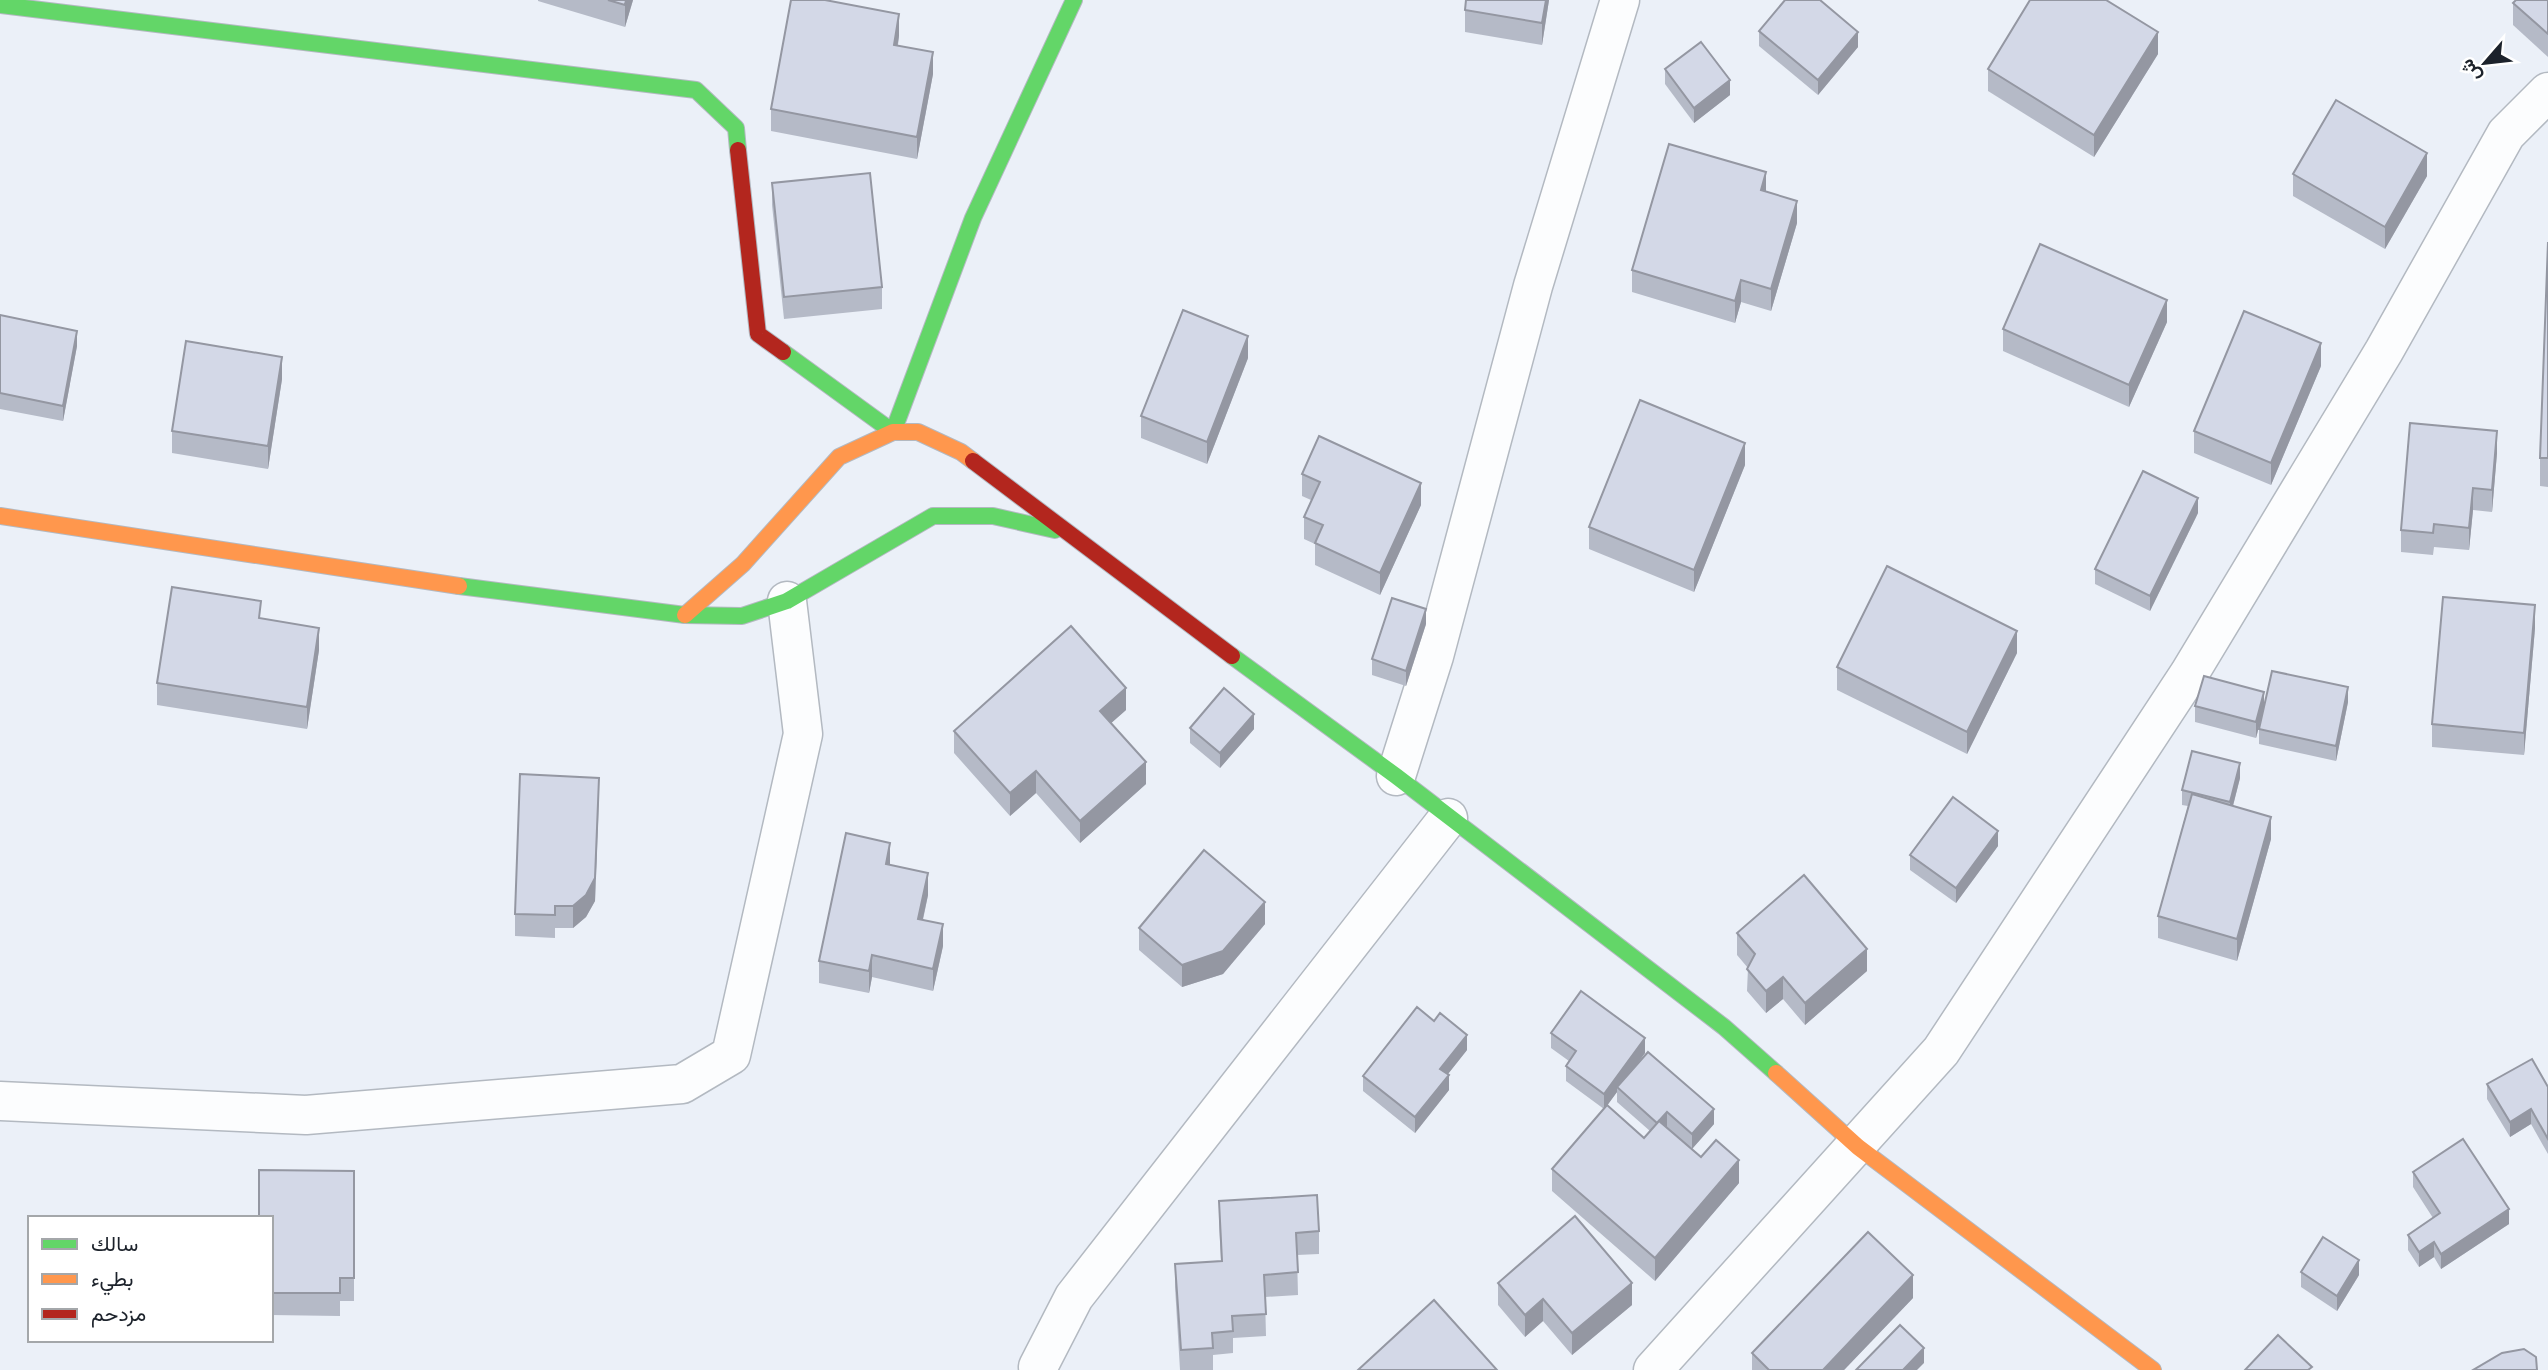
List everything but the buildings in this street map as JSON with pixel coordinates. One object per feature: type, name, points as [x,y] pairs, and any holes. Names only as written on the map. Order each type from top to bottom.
[{"type":"street","points":[[893,432],[973,218],[1074,0]]},
{"type":"street","points":[[1396,776],[1434,656],[1533,286],[1620,0]]},
{"type":"street","points":[[0,5],[696,90],[736,128],[758,334],[893,432]]},
{"type":"street","points":[[1653,1370],[1764,1245],[1858,1147],[1941,1051],[2166,709],[2384,351],[2506,134],[2548,92]]},
{"type":"street","points":[[685,615],[743,564],[839,457],[893,432],[918,432],[961,452],[1064,532],[1396,776],[1724,1027],[1858,1147],[2153,1370]]},
{"type":"street","points":[[0,516],[415,582],[685,615],[742,616],[787,601],[933,516],[993,516],[1064,532]]},
{"type":"street","points":[[0,1101],[306,1115],[682,1084],[732,1055],[803,734],[787,601]]},
{"type":"street","points":[[1038,1367],[1074,1297],[1448,818]]},
{"type":"traffic: fast","points":[[783,352],[893,432],[973,218],[1074,0]]},
{"type":"traffic: fast","points":[[0,5],[696,90],[736,128],[738,150]]},
{"type":"traffic: fast","points":[[459,586],[685,615],[742,616],[787,601],[933,516],[993,516],[1055,530]]},
{"type":"traffic: fast","points":[[1232,656],[1396,776],[1724,1027],[1776,1073]]},
{"type":"traffic: slow","points":[[685,615],[743,564],[839,457],[893,432],[918,432],[961,452],[973,461]]},
{"type":"traffic: slow","points":[[0,516],[459,586]]},
{"type":"traffic: slow","points":[[1776,1073],[1858,1147],[2153,1370]]},
{"type":"traffic: jam","points":[[738,150],[758,334],[783,352]]},
{"type":"traffic: jam","points":[[973,461],[1232,656]]}]
